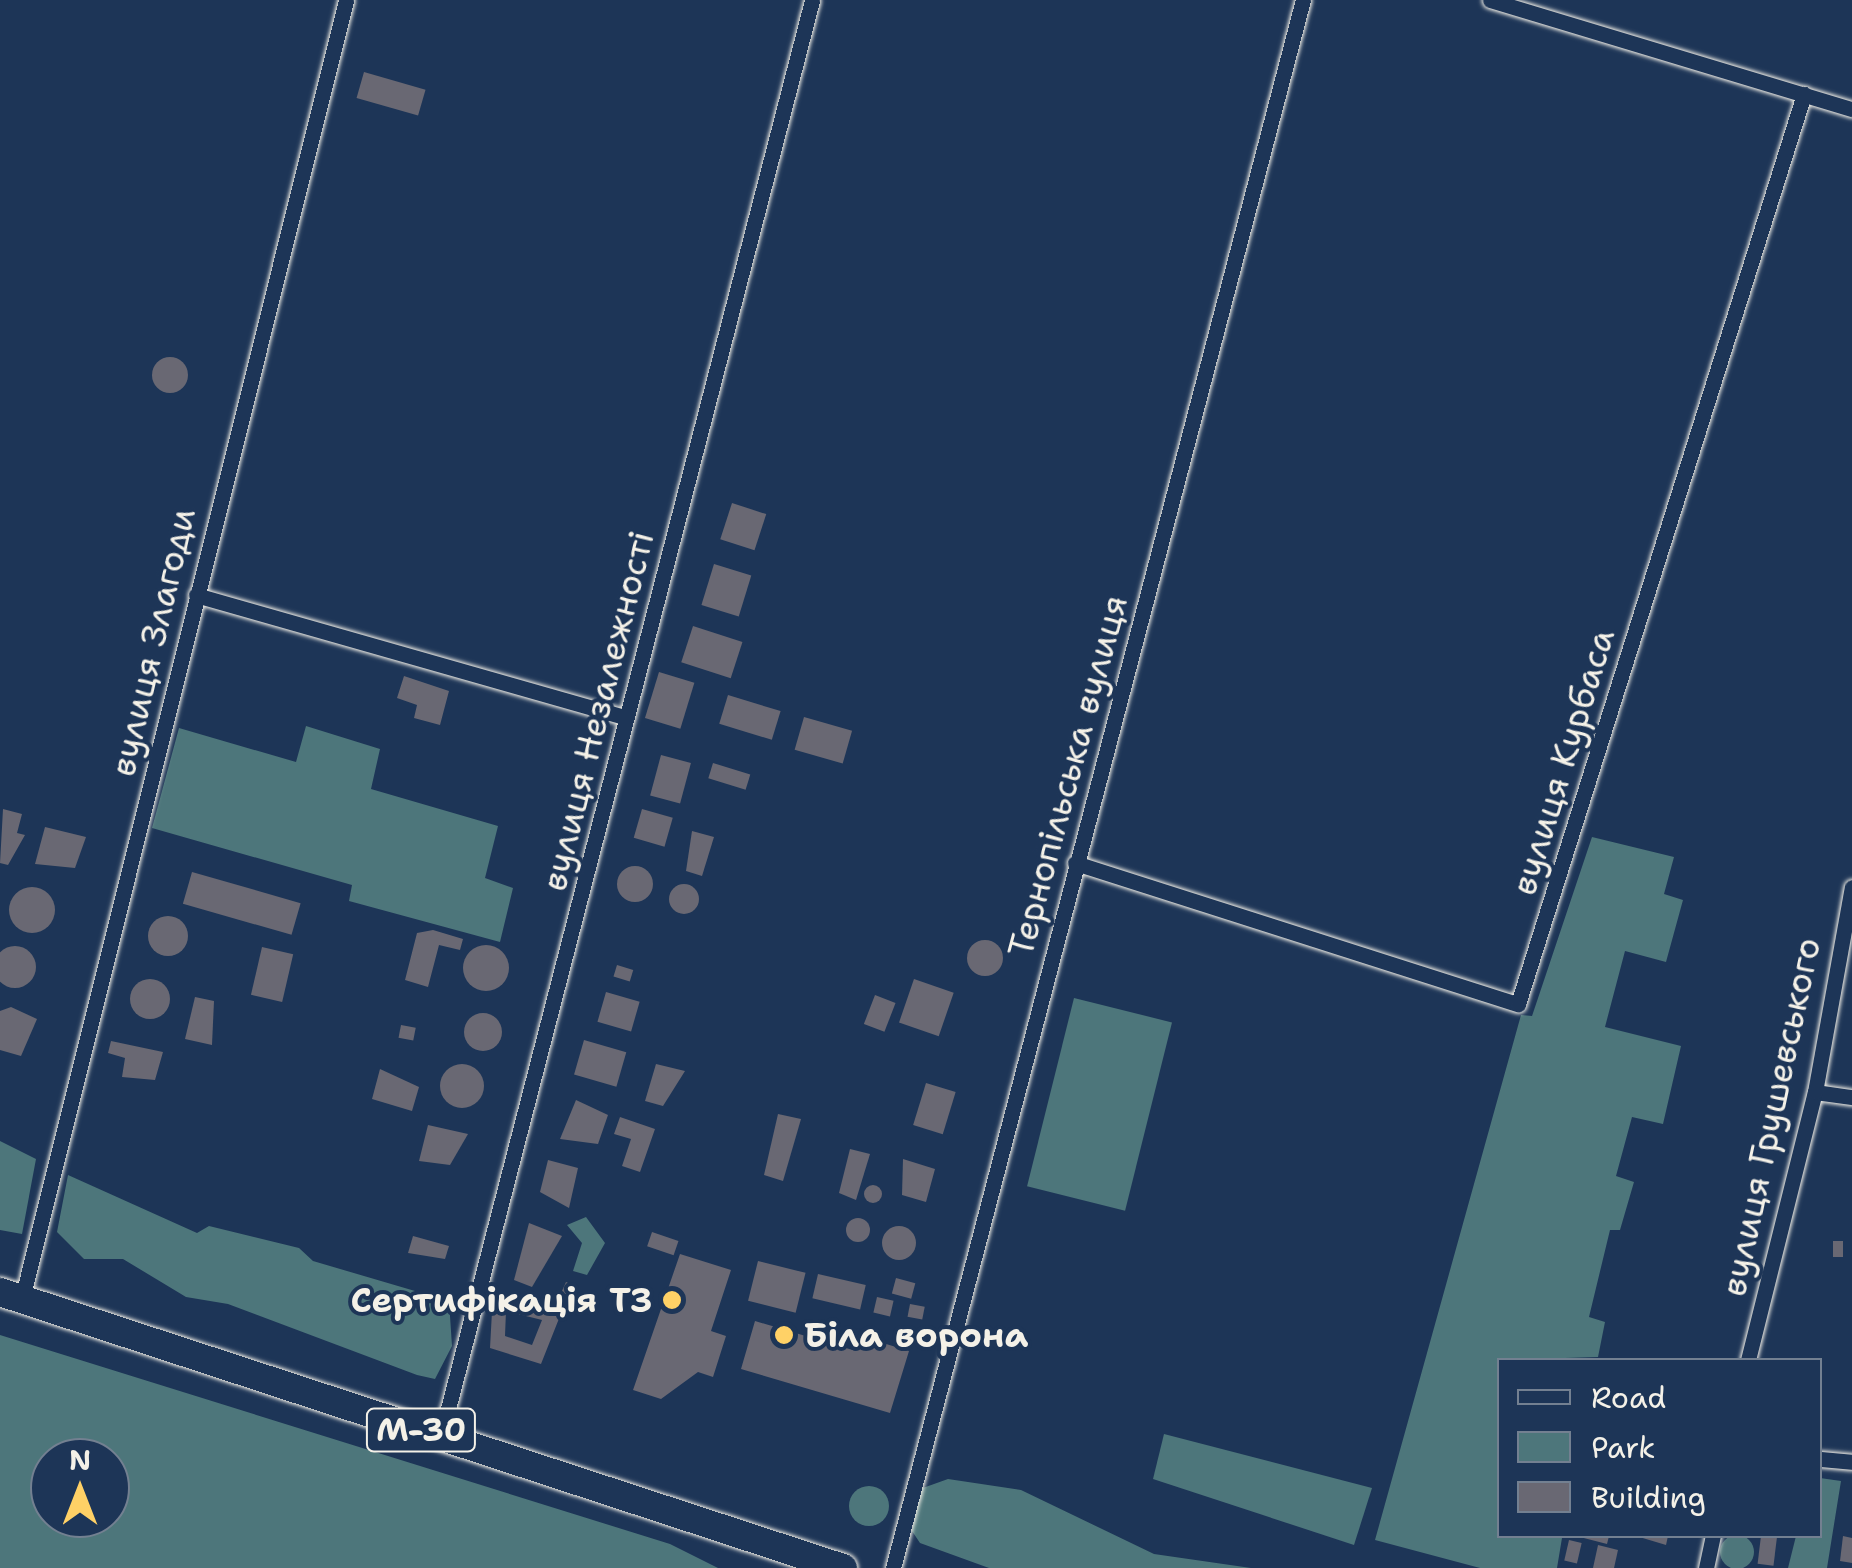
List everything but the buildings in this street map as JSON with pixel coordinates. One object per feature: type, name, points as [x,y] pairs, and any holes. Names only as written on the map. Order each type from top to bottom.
[{"type":"highway","name":"М-30","points":[[11,1295],[843,1568]]},
{"type":"street","name":"вулиця Злагоди","points":[[11,1295],[196,595],[346,0]]},
{"type":"street","name":"вулиця Незалежності","points":[[441,1436],[812,0]]},
{"type":"street","name":"Тернопільська вулиця","points":[[893,1568],[1303,0]]},
{"type":"street","points":[[1490,0],[1852,109]]},
{"type":"street","name":"вулиця Курбаса","points":[[1075,863],[1518,1004],[1804,94]]},
{"type":"street","points":[[196,595],[626,718]]},
{"type":"street","name":"вулиця Грушевського","points":[[1748,1358],[1815,1092],[1852,887]]},
{"type":"street","points":[[1815,1092],[1852,1097]]},
{"type":"street","points":[[1822,1459],[1852,1462]]},
{"type":"street","points":[[1706,1568],[1713,1538]]},
{"type":"green space","points":[[306,726],[380,749],[371,789],[498,826],[485,878],[513,888],[500,942],[349,901],[352,885],[152,828],[179,728],[296,762]]},
{"type":"green space","points":[[1592,837],[1674,857],[1664,894],[1683,900],[1666,962],[1625,951],[1605,1027],[1681,1046],[1663,1124],[1632,1117],[1616,1176],[1634,1182],[1620,1230],[1610,1230],[1589,1317],[1605,1322],[1598,1357],[1497,1358],[1497,1538],[1562,1538],[1557,1568],[1480,1568],[1375,1540],[1521,1015],[1532,1016]]},
{"type":"green space","points":[[1074,998],[1172,1022],[1125,1211],[1027,1186]]},
{"type":"green space","points":[[0,1141],[36,1159],[22,1234],[0,1230]]},
{"type":"green space","points":[[68,1175],[197,1233],[209,1226],[299,1248],[313,1261],[449,1301],[452,1346],[435,1379],[417,1375],[228,1304],[186,1297],[123,1259],[84,1259],[57,1232]]},
{"type":"green space","points":[[586,1217],[605,1243],[587,1275],[573,1271],[582,1243],[567,1225]]},
{"type":"green space","points":[[0,1335],[670,1544],[718,1568],[0,1568]]},
{"type":"green space","points":[[1164,1434],[1372,1488],[1354,1545],[1153,1479]]},
{"type":"green space","points":[[1822,1478],[1841,1481],[1827,1568],[1788,1568],[1796,1538],[1822,1538]]},
{"type":"green space","points":[[948,1479],[1021,1490],[1154,1554],[1251,1568],[989,1568],[920,1543],[912,1531],[920,1489]]},
{"type":"green space","points":[[869,1486],[883,1492],[889,1506],[883,1520],[869,1526],[855,1520],[849,1506],[855,1492]]},
{"type":"green space","points":[[1728,1538],[1746,1538],[1753,1546],[1753,1558],[1743,1568],[1731,1568],[1721,1558],[1721,1546]]},
{"type":"place","name":"Сертифікація ТЗ","points":[[672,1300]]},
{"type":"place","name":"Біла ворона","points":[[784,1335]]}]
